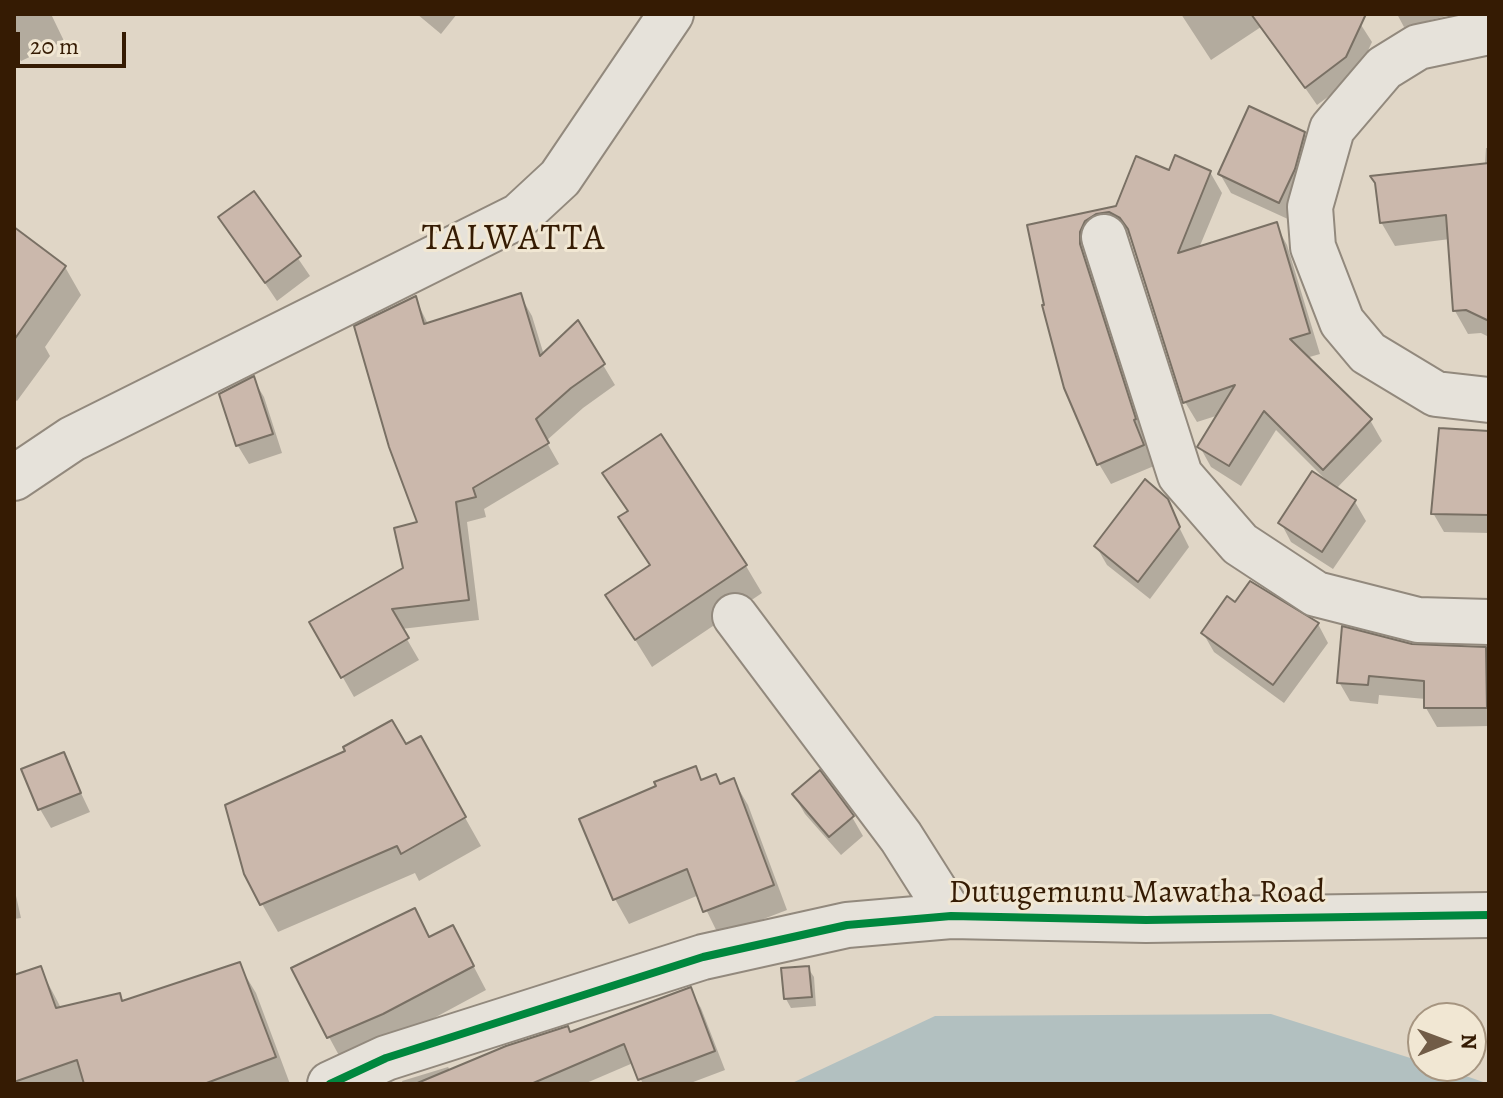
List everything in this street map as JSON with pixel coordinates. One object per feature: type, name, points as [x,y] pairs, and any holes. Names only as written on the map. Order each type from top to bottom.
[{"type":"street","points":[[14,478],[72,439],[519,216],[560,178],[671,14]]},
{"type":"street","points":[[1489,32],[1418,47],[1384,68],[1332,129],[1310,207],[1313,247],[1342,322],[1368,353],[1436,394],[1489,400]]},
{"type":"street","points":[[1104,237],[1180,475],[1240,544],[1316,594],[1418,620],[1489,622]]},
{"type":"street","points":[[735,616],[901,837],[951,916]]},
{"type":"street","name":"Dutugemunu Mawatha Road","points":[[330,1084],[386,1058],[703,957],[847,925],[951,916],[1146,920],[1489,915]]},
{"type":"shaded area","points":[[1271,1014],[1407,1057],[1407,1082],[1489,1084],[790,1084],[935,1016]]},
{"type":"building","points":[[1251,14],[1366,14],[1346,57],[1305,88]]},
{"type":"building","points":[[1249,106],[1305,132],[1295,169],[1279,203],[1218,174]]},
{"type":"building","points":[[1175,155],[1211,171],[1178,253],[1277,222],[1310,333],[1290,339],[1372,419],[1323,470],[1264,411],[1229,466],[1197,447],[1235,385],[1183,403],[1128,229],[1120,218],[1109,212],[1096,214],[1085,221],[1080,232],[1080,244],[1144,445],[1097,465],[1064,388],[1042,305],[1027,225],[1116,206],[1136,156],[1169,170]]},
{"type":"building","points":[[1489,163],[1489,321],[1466,310],[1453,311],[1446,215],[1380,223],[1375,183],[1370,176]]},
{"type":"building","points":[[254,191],[301,256],[265,283],[218,217]]},
{"type":"building","points":[[14,227],[66,266],[14,340]]},
{"type":"building","points":[[521,293],[540,356],[578,320],[605,364],[571,388],[536,419],[549,443],[473,488],[476,497],[456,502],[469,600],[392,609],[409,638],[341,678],[309,622],[403,568],[394,528],[417,522],[389,447],[354,326],[416,296],[424,324]]},
{"type":"building","points":[[254,376],[273,434],[236,446],[219,394]]},
{"type":"building","points":[[1439,428],[1489,431],[1489,515],[1431,514]]},
{"type":"building","points":[[661,434],[747,565],[635,640],[605,595],[650,565],[618,517],[628,511],[602,473]]},
{"type":"building","points":[[1312,471],[1356,500],[1322,552],[1278,523]]},
{"type":"building","points":[[1145,479],[1168,499],[1180,527],[1138,582],[1094,546]]},
{"type":"building","points":[[1250,581],[1319,623],[1273,685],[1201,633],[1227,596],[1235,602]]},
{"type":"building","points":[[1342,626],[1412,644],[1486,647],[1487,708],[1424,708],[1424,681],[1369,676],[1368,685],[1337,683]]},
{"type":"building","points":[[392,720],[406,744],[421,736],[466,817],[401,854],[397,846],[260,905],[244,874],[225,805],[345,751],[343,747]]},
{"type":"building","points":[[64,752],[81,793],[38,810],[21,769]]},
{"type":"building","points":[[696,766],[701,780],[716,774],[720,784],[734,778],[774,885],[703,912],[687,869],[613,900],[579,819],[656,786],[654,782]]},
{"type":"building","points":[[820,770],[854,816],[829,837],[792,794]]},
{"type":"building","points":[[415,908],[429,937],[453,925],[474,966],[383,1014],[327,1038],[291,968]]},
{"type":"building","points":[[240,962],[276,1057],[204,1084],[84,1084],[77,1060],[14,1082],[14,975],[41,966],[56,1008],[120,993],[122,1001]]},
{"type":"building","points":[[809,966],[812,997],[784,999],[781,968]]},
{"type":"building","points":[[691,987],[715,1051],[638,1080],[624,1044],[531,1084],[415,1084],[506,1046],[568,1026],[570,1032]]},
{"type":"cycle path","points":[[330,1084],[386,1058],[703,957],[847,925],[951,916],[1146,920],[1489,915]]},
{"type":"district","name":"TALWATTA","points":[[514,240]]}]
